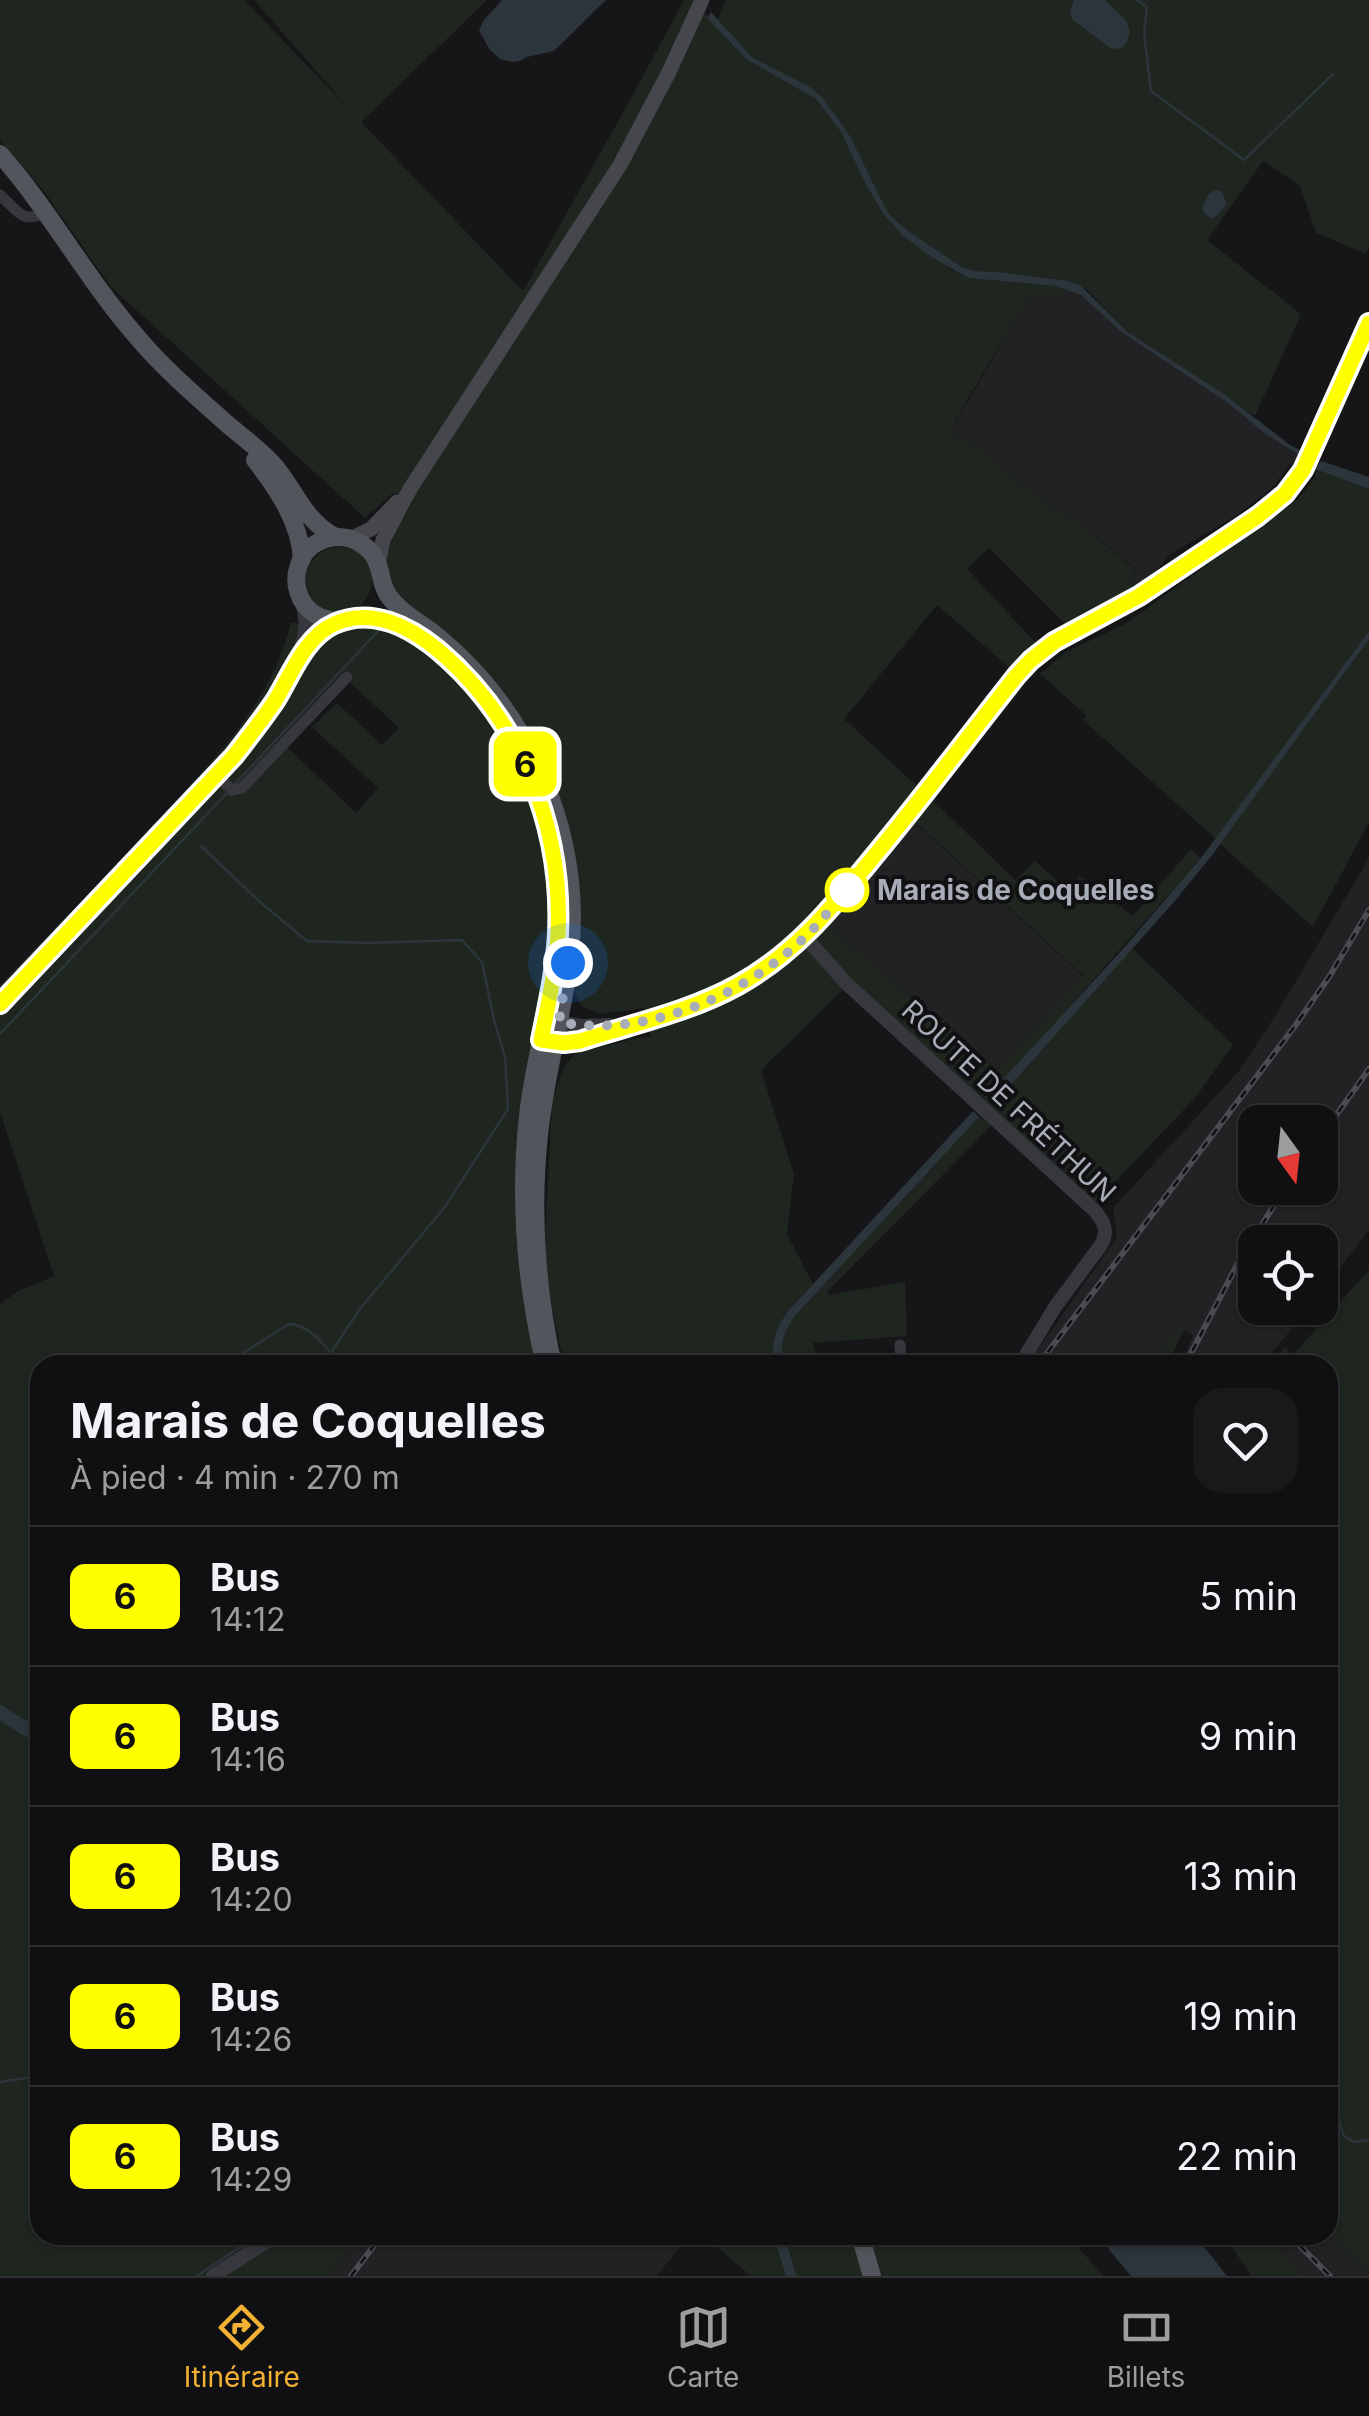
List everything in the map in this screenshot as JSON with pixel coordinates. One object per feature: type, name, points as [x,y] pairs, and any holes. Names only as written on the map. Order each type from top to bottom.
[{"type":"main road","points":[[346,620],[373,604],[382,540],[410,488],[620,165],[702,0]]},
{"type":"main road","points":[[0,154],[144,345],[274,465],[318,526],[369,550],[394,602],[450,647],[495,694],[524,738],[547,788],[563,845],[571,905],[570,952],[528,1118],[524,1204],[532,1298],[543,1355]]},
{"type":"main road","points":[[227,424],[282,499],[298,535],[302,559],[296,579],[302,600],[315,614],[328,620],[390,620],[430,644],[486,698],[522,758],[548,830],[558,903],[552,1021]]},
{"type":"main road","points":[[302,559],[316,544],[371,529],[410,488]]},
{"type":"main road","points":[[547,1041],[535,1216],[550,1355]]},
{"type":"main road","points":[[863,2245],[872,2276]]},
{"type":"street","points":[[0,195],[27,218],[46,212]]},
{"type":"street","points":[[547,1041],[580,1041],[691,1007],[775,962],[804,937],[1031,660],[1059,638],[1139,596],[1285,494],[1313,450],[1369,324]]},
{"type":"street","points":[[290,674],[306,630],[302,600]]},
{"type":"street","points":[[0,1004],[224,783],[314,639],[346,620]]},
{"type":"street","points":[[224,783],[245,786],[346,677]]},
{"type":"street","name":"ROUTE DE FRÉTHUN","points":[[804,937],[846,982],[1104,1223],[1102,1245],[1026,1355]]},
{"type":"street","points":[[552,1021],[602,1026],[651,1019]]},
{"type":"street","points":[[900,1345],[900,1355]]},
{"type":"street","points":[[213,2276],[261,2245]]},
{"type":"shaded area","points":[[0,0],[244,0],[351,111],[254,0],[487,0],[361,122],[523,291],[684,0],[694,0],[746,59],[816,99],[841,132],[863,179],[903,236],[968,278],[1070,289],[1058,300],[1027,300],[950,432],[978,445],[1001,468],[1075,520],[1136,570],[1130,577],[1142,587],[1068,627],[989,548],[967,569],[1036,643],[1011,669],[937,605],[844,719],[1015,880],[1035,861],[1066,889],[1080,876],[1133,916],[1191,849],[1201,858],[987,1100],[994,1104],[1132,948],[1233,1045],[1195,1098],[1095,1203],[852,981],[761,1070],[794,1174],[787,1234],[813,1284],[782,1320],[773,1355],[562,1355],[547,1282],[545,1239],[552,1102],[563,1068],[575,1054],[651,1037],[644,1008],[601,1014],[582,1007],[572,989],[580,924],[572,845],[555,785],[481,670],[390,587],[384,561],[413,502],[393,493],[365,518],[111,287],[43,190],[0,140]],"holes":[[[902,810],[1084,976],[996,1070],[940,1017],[937,1019],[815,914],[852,875]]]},
{"type":"shaded area","points":[[502,0],[606,0],[554,51],[512,62],[500,59],[489,49],[479,30]]},
{"type":"shaded area","points":[[725,0],[1369,0],[1366,254],[1316,233],[1300,186],[1263,161],[1207,240],[1301,314],[1255,416],[1129,333],[1087,290],[1069,281],[962,267],[908,231],[888,213],[850,136],[810,87],[752,57],[718,21]]},
{"type":"shaded area","points":[[1074,0],[1105,0],[1122,17],[1129,34],[1121,49],[1110,48],[1072,19]]},
{"type":"shaded area","points":[[711,12],[752,57],[810,87],[823,98],[850,136],[888,213],[908,231],[962,267],[1069,281],[1081,286],[1129,333],[1304,452],[1301,456],[1264,433],[1229,404],[1120,331],[1081,295],[1056,286],[968,278],[903,236],[884,215],[841,132],[816,99],[746,59],[707,18]]},
{"type":"shaded area","points":[[1215,190],[1221,191],[1227,204],[1212,219],[1202,207]]},
{"type":"shaded area","points":[[1070,289],[1120,331],[1301,456],[1272,488],[1234,517],[1169,555],[1142,587],[1130,577],[1136,569],[1001,468],[978,445],[950,432],[1027,300],[1058,300]]},
{"type":"shaded area","points":[[1321,461],[1369,477],[1369,489],[1315,469]]},
{"type":"shaded area","points":[[1315,469],[1369,489],[1369,631],[1216,839],[1083,720],[1086,715],[1040,674],[1066,652],[1125,624],[1297,500],[1315,477]]},
{"type":"shaded area","points":[[339,547],[362,557],[372,580],[362,603],[339,613],[316,603],[306,580],[316,557]]},
{"type":"shaded area","points":[[291,622],[336,633],[375,626],[401,637],[441,663],[477,698],[505,737],[528,789],[550,890],[537,1355],[30,1355],[30,1723],[0,1704],[0,1304],[20,1290],[54,1276],[0,1112],[0,985],[214,759],[268,681]],"holes":[[[343,676],[399,728],[382,745],[337,703],[312,727],[378,788],[356,813],[282,742]]]},
{"type":"shaded area","points":[[1369,631],[1369,639],[1174,902],[994,1104],[987,1101],[1201,858]]},
{"type":"shaded area","points":[[1369,639],[1369,822],[1313,927],[1220,844]]},
{"type":"shaded area","points":[[901,810],[1084,977],[996,1070],[941,1017],[938,1020],[814,913],[852,875]]},
{"type":"shaded area","points":[[1369,858],[1369,1230],[1338,1270],[1338,1225],[1238,1225],[1238,1325],[1295,1325],[1270,1355],[1184,1355],[1193,1336],[1184,1330],[1163,1355],[1034,1355],[1117,1237],[1113,1208],[1239,1071]]},
{"type":"shaded area","points":[[973,1111],[979,1117],[794,1317],[783,1340],[783,1355],[773,1355],[775,1336],[789,1310]]},
{"type":"shaded area","points":[[979,1117],[992,1125],[827,1292],[829,1295],[905,1282],[907,1336],[813,1343],[816,1355],[783,1355],[783,1340],[794,1317]]},
{"type":"shaded area","points":[[1369,1270],[1369,2271],[1338,2242],[1338,1355],[1293,1355],[1320,1325],[1338,1325],[1338,1305]]},
{"type":"shaded area","points":[[1178,1328],[1184,1330],[1172,1355],[1158,1355]]},
{"type":"shaded area","points":[[0,1704],[30,1723],[30,1740],[0,1721]]},
{"type":"shaded area","points":[[0,1721],[30,1740],[30,2245],[352,2245],[328,2276],[0,2276]]},
{"type":"shaded area","points":[[1338,2242],[1369,2271],[1369,2276],[1304,2276],[1276,2245]]},
{"type":"shaded area","points":[[352,2245],[681,2245],[657,2276],[328,2276]]},
{"type":"shaded area","points":[[715,2245],[856,2245],[866,2276],[751,2276]]},
{"type":"shaded area","points":[[871,2245],[1077,2245],[1103,2276],[882,2276]]},
{"type":"shaded area","points":[[1105,2245],[1203,2245],[1227,2276],[1131,2276]]},
{"type":"shaded area","points":[[1230,2245],[1276,2245],[1304,2276],[1252,2276]]},
{"type":"waterway","points":[[1137,0],[1147,7],[1144,33],[1151,91],[1244,160],[1333,74]]},
{"type":"waterway","points":[[235,784],[381,628]]},
{"type":"waterway","points":[[0,1034],[226,794]]},
{"type":"waterway","points":[[201,846],[307,941],[462,940],[482,962],[505,1057],[508,1109],[444,1208],[359,1310],[330,1355]]},
{"type":"waterway","points":[[240,1355],[289,1324],[307,1330],[330,1352]]},
{"type":"waterway","points":[[0,2082],[30,2078]]},
{"type":"waterway","points":[[1338,2110],[1344,2136],[1354,2142],[1369,2140]]},
{"type":"waterway","points":[[197,2276],[243,2245]]},
{"type":"waterway","points":[[782,2245],[791,2276]]},
{"type":"railway","points":[[1046,1355],[1295,1026],[1369,910]]},
{"type":"railway","points":[[1338,1113],[1369,1069]]},
{"type":"railway","points":[[1190,1355],[1238,1263],[1274,1205]]},
{"type":"railway","points":[[351,2276],[374,2245]]},
{"type":"railway","points":[[1299,2245],[1330,2276]]},
{"type":"bus line","name":"6","points":[[0,1004],[234,756],[318,634],[338,621],[354,618],[390,620],[430,644],[478,690],[517,747],[550,838],[558,903],[555,963],[541,1040],[580,1041],[718,996],[775,962],[816,926],[1038,653],[1059,638],[1126,605],[1285,494],[1303,470],[1369,323]]},
{"type":"place","name":"Marais de Coquelles","points":[[847,890]]},
{"type":"route","points":[[568,963],[559,1022],[602,1026],[660,1017],[718,996],[762,970],[799,943],[847,890]]}]
